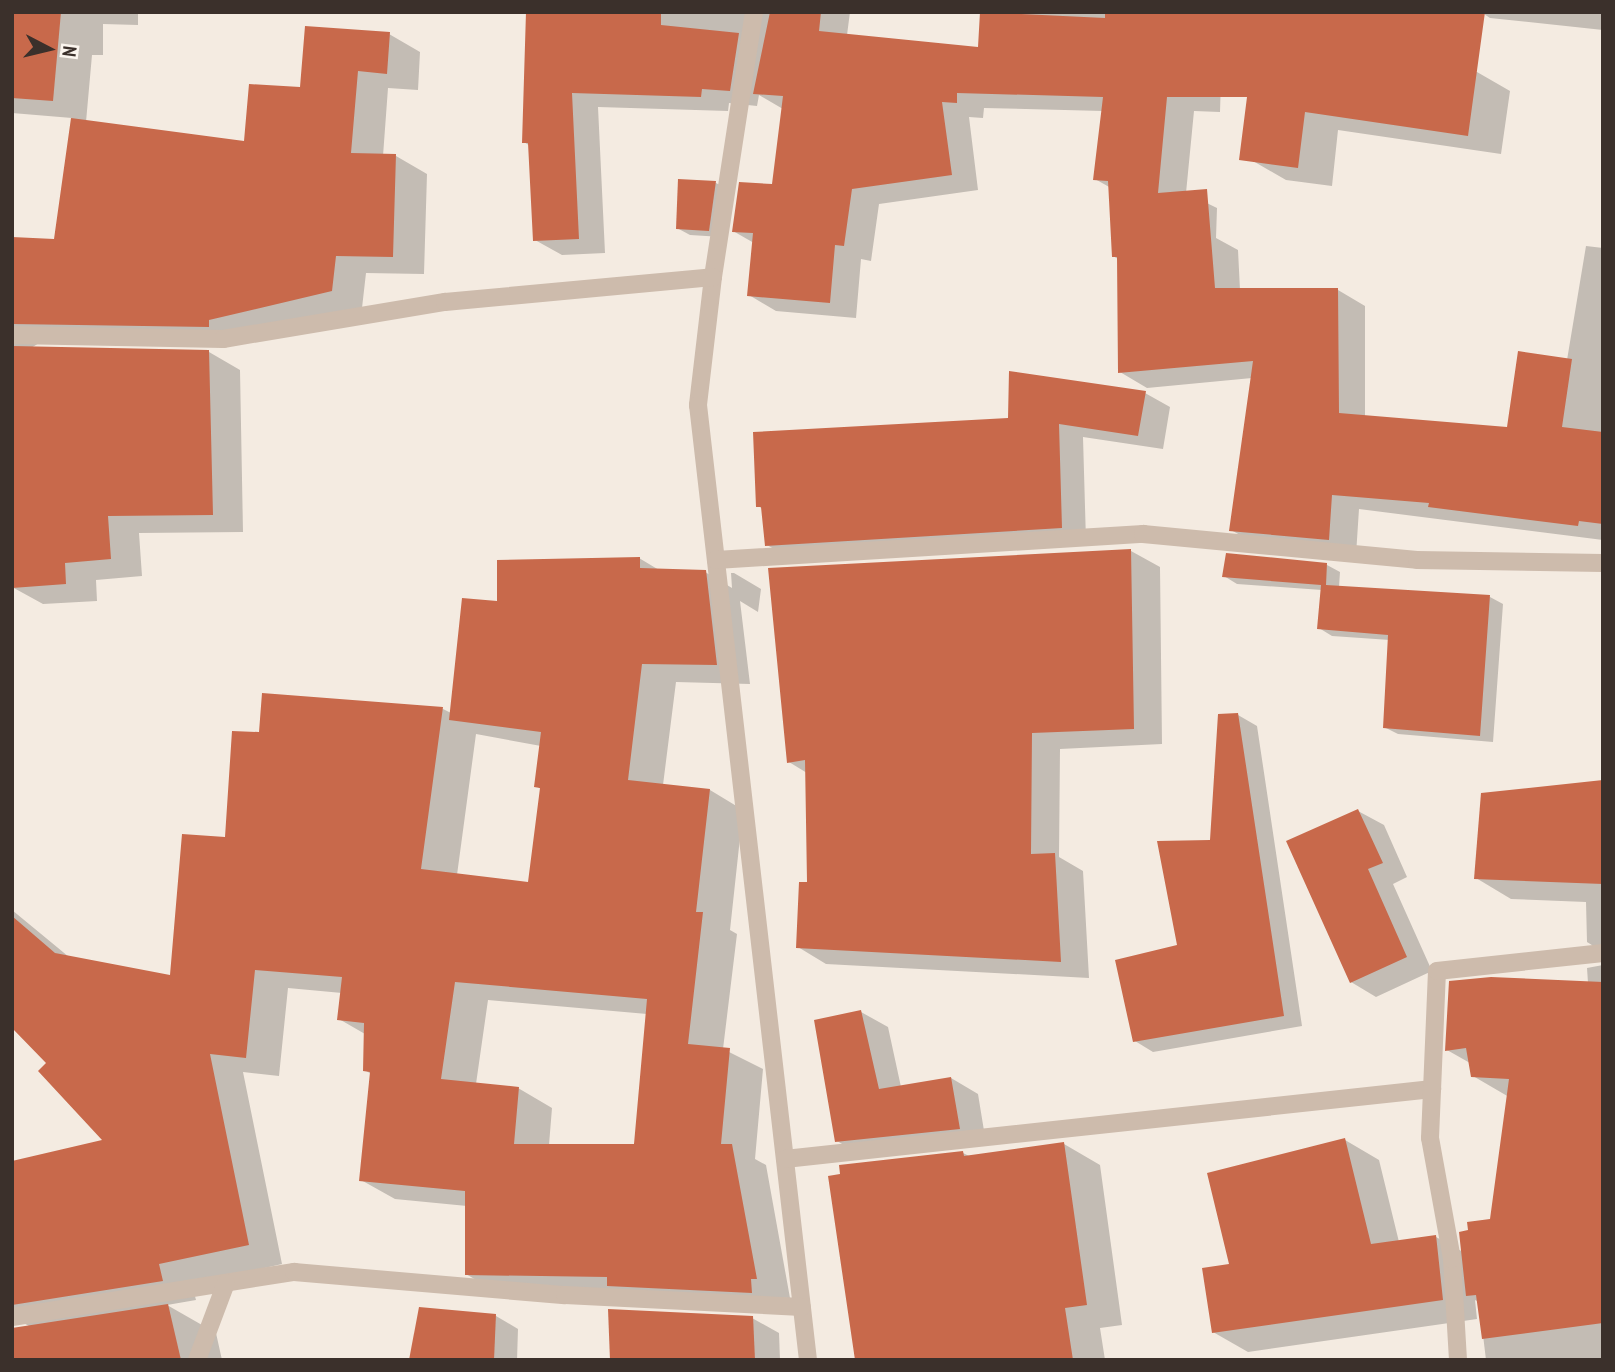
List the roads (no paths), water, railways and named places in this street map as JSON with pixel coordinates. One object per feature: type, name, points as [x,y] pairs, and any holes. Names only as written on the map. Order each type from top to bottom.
[{"type":"street","points":[[754,12],[713,277],[698,405],[808,1360]]},
{"type":"street","points":[[12,335],[223,339],[445,302],[713,277]]},
{"type":"street","points":[[716,560],[1143,534],[1417,560],[1603,563]]},
{"type":"street","points":[[1458,1360],[1452,1259],[1430,1138],[1437,971],[1603,953]]},
{"type":"street","points":[[785,1159],[1432,1089]]},
{"type":"street","points":[[12,1317],[294,1272],[565,1295],[802,1307]]},
{"type":"street","points":[[197,1360],[226,1283]]}]
